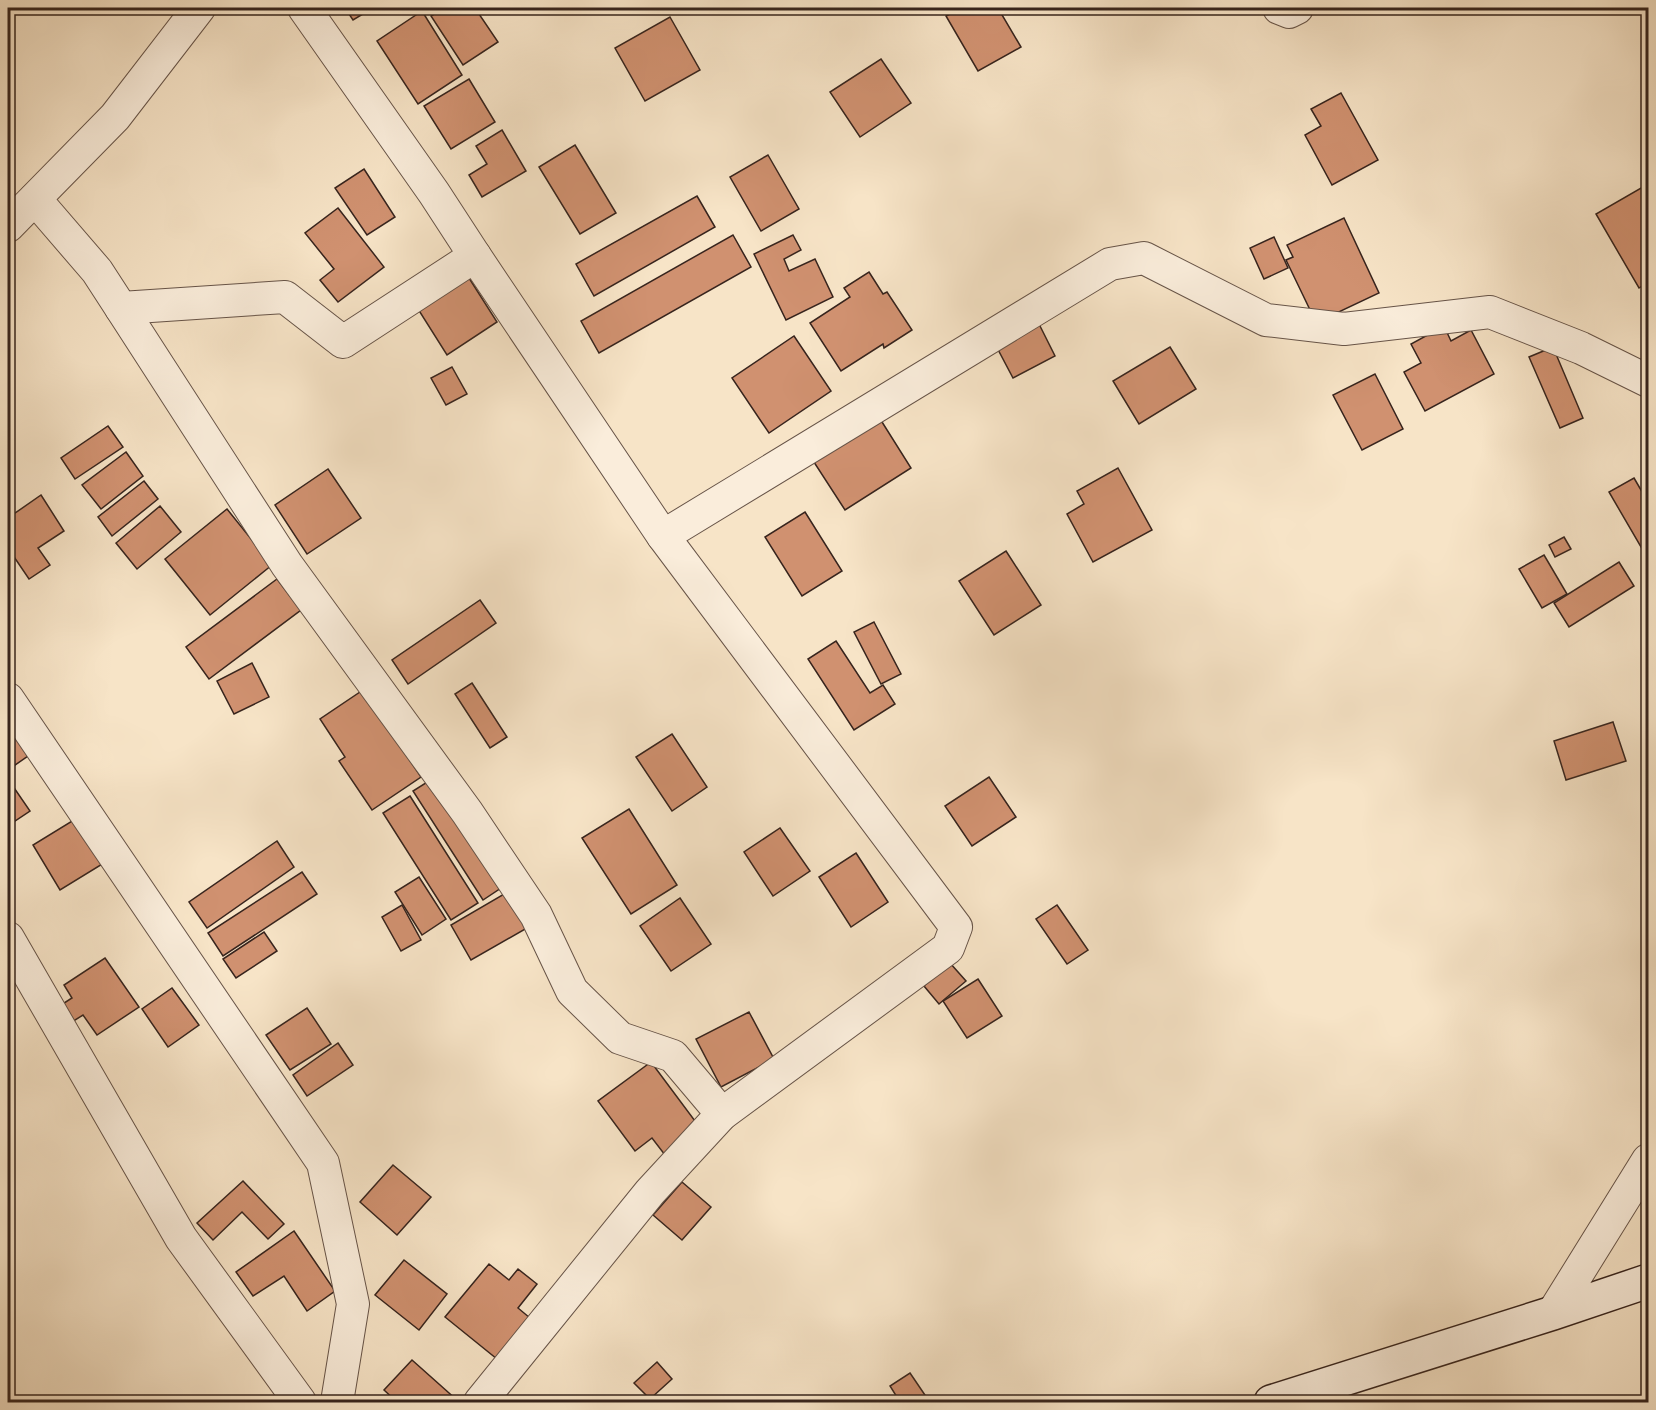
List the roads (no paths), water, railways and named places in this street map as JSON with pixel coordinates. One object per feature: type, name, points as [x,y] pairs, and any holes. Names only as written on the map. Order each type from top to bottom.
[{"type":"main road","points":[[1271,1402],[1648,1281]]},
{"type":"street","points":[[8,226],[115,117],[199,8]]},
{"type":"street","points":[[304,8],[434,193],[663,536],[956,927],[948,948],[722,1114],[650,1192],[480,1402]]},
{"type":"street","points":[[1279,8],[1289,12],[1298,8]]},
{"type":"street","points":[[35,199],[97,272],[287,565],[467,812],[536,915],[572,991],[620,1038],[673,1056],[722,1114]]},
{"type":"street","points":[[121,308],[285,297],[343,342],[475,256]]},
{"type":"street","points":[[663,536],[1110,264],[1144,258],[1266,320],[1344,329],[1490,312],[1581,348],[1648,381]]},
{"type":"street","points":[[8,699],[323,1163],[353,1304],[337,1402]]},
{"type":"street","points":[[8,938],[181,1238],[300,1402]]},
{"type":"street","points":[[1553,1313],[1648,1160]]}]
